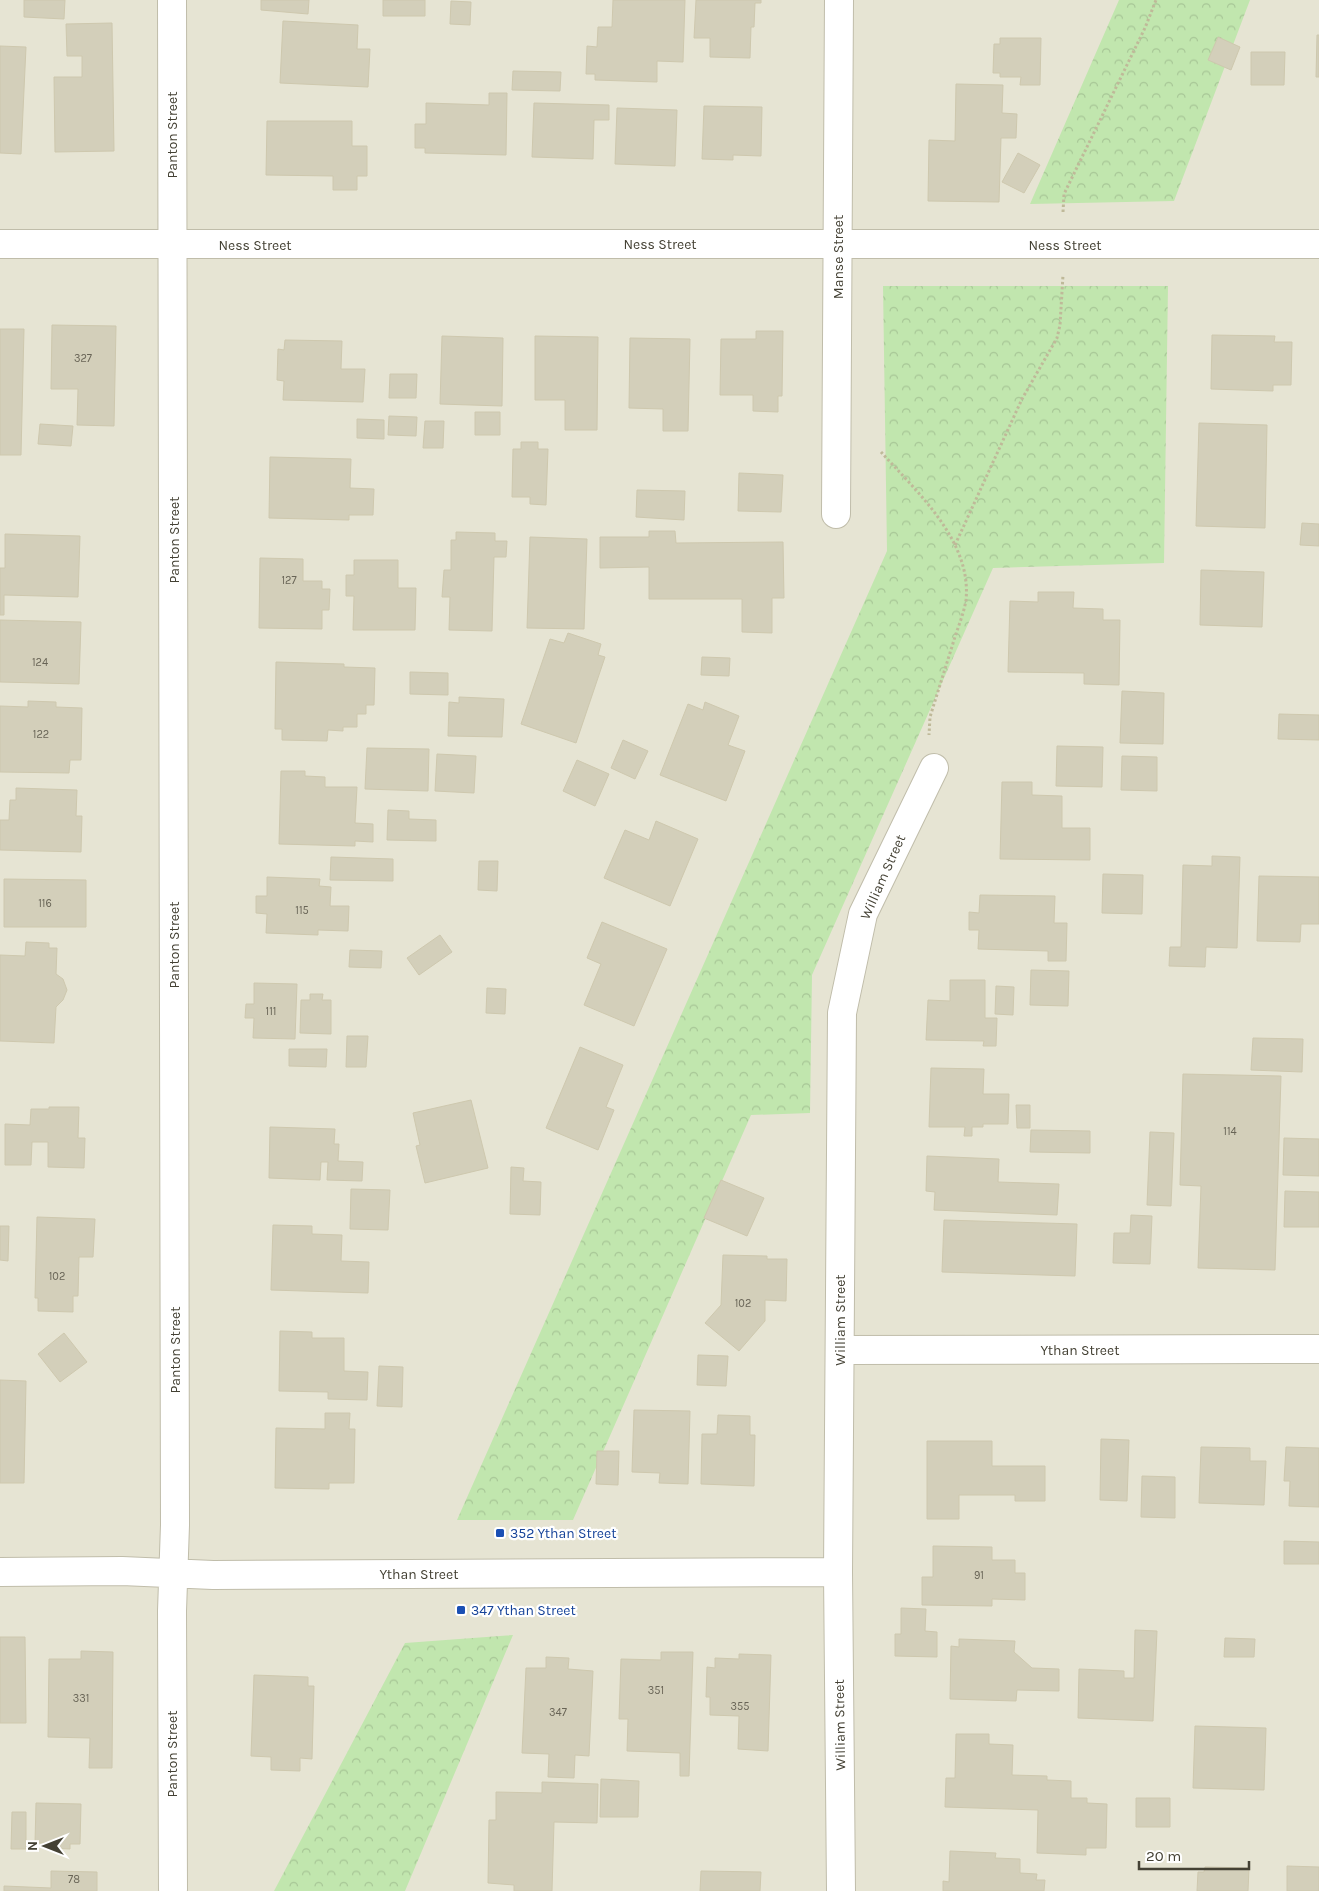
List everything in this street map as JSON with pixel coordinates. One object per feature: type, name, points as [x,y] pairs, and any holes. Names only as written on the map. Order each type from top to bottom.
[{"type":"street","name":"Panton Street","points":[[172,0],[176,1506],[173,1574],[173,1889]]},
{"type":"street","name":"Manse Street","points":[[836,514],[839,0]]},
{"type":"street","name":"Ness Street","points":[[0,244],[1319,244]]},
{"type":"street","name":"William Street","points":[[841,1891],[838,1572],[842,1013],[863,914],[934,768]]},
{"type":"street","name":"Ythan Street","points":[[840,1350],[1319,1349]]},
{"type":"street","name":"Ythan Street","points":[[0,1572],[122,1571],[213,1575],[838,1572]]},
{"type":"path","points":[[1063,209],[1064,194],[1145,28],[1156,0]]},
{"type":"path","points":[[955,545],[1022,399],[1057,338],[1060,325],[1063,280]]},
{"type":"path","points":[[880,452],[932,510],[955,545],[961,558],[966,578],[966,602],[930,717],[930,740]]},
{"type":"shaded area","points":[[0,0],[1319,0],[1319,1891],[0,1891]]},
{"type":"green space","points":[[1119,0],[1250,0],[1174,201],[1030,204]]},
{"type":"green space","points":[[883,286],[1168,286],[1164,563],[993,568],[812,975],[810,1113],[751,1115],[573,1520],[457,1520],[887,551]]},
{"type":"green space","points":[[513,1635],[405,1891],[274,1891],[405,1643]]},
{"type":"building","points":[[24,0],[65,0],[64,19],[24,17]]},
{"type":"building","points":[[261,0],[309,0],[308,14],[261,10]]},
{"type":"building","points":[[383,0],[425,0],[425,16],[383,16]]},
{"type":"building","points":[[613,0],[685,0],[683,62],[657,61],[657,82],[595,80],[595,74],[586,74],[587,46],[597,47],[598,27],[612,27]]},
{"type":"building","points":[[696,0],[761,0],[761,3],[755,3],[754,27],[751,27],[750,58],[710,57],[710,38],[694,38]]},
{"type":"building","points":[[451,1],[471,2],[470,25],[450,24]]},
{"type":"building","points":[[283,21],[358,25],[357,49],[370,49],[368,87],[280,83]]},
{"type":"building","points":[[112,23],[114,151],[55,152],[54,77],[82,77],[82,56],[67,56],[66,24]]},
{"type":"building","points":[[1317,35],[1319,35],[1319,77],[1316,77]]},
{"type":"building","points":[[1218,37],[1240,47],[1231,70],[1208,60]]},
{"type":"building","points":[[1000,38],[1041,38],[1040,85],[1020,85],[1021,77],[1000,77],[1000,73],[993,73],[994,44],[1000,44]]},
{"type":"building","points":[[0,46],[26,47],[21,154],[0,153]]},
{"type":"building","points":[[1251,52],[1285,52],[1284,85],[1251,85]]},
{"type":"building","points":[[513,71],[561,72],[560,91],[512,90]]},
{"type":"building","points":[[956,84],[1003,85],[1002,113],[1017,114],[1016,138],[1001,138],[999,202],[928,201],[929,140],[955,141]]},
{"type":"building","points":[[489,93],[507,93],[506,155],[425,153],[425,148],[415,148],[415,124],[426,124],[426,103],[489,105]]},
{"type":"building","points":[[534,103],[609,105],[609,120],[594,120],[593,159],[532,157]]},
{"type":"building","points":[[704,106],[762,107],[761,156],[733,155],[733,160],[702,159]]},
{"type":"building","points":[[617,108],[677,110],[675,166],[615,164]]},
{"type":"building","points":[[267,121],[352,121],[352,146],[367,146],[367,176],[357,176],[357,190],[333,190],[333,176],[266,175]]},
{"type":"building","points":[[1018,153],[1040,165],[1024,193],[1002,182]]},
{"type":"building","points":[[52,325],[116,326],[114,426],[77,425],[78,389],[51,389]]},
{"type":"building","points":[[0,329],[24,329],[21,455],[0,455]]},
{"type":"building","points":[[756,331],[783,331],[782,396],[778,396],[778,412],[753,411],[753,395],[720,395],[721,339],[756,339]]},
{"type":"building","points":[[1212,335],[1275,336],[1274,342],[1292,342],[1291,385],[1273,385],[1273,391],[1211,389]]},
{"type":"building","points":[[442,336],[503,338],[502,406],[440,404]]},
{"type":"building","points":[[535,336],[598,337],[597,430],[565,430],[565,400],[535,400]]},
{"type":"building","points":[[630,338],[690,339],[688,431],[663,431],[663,409],[629,408]]},
{"type":"building","points":[[285,340],[342,341],[341,369],[365,369],[363,402],[283,400],[284,381],[277,380],[278,349],[284,350]]},
{"type":"building","points":[[390,374],[417,374],[416,398],[389,398]]},
{"type":"building","points":[[475,412],[500,412],[500,435],[475,435]]},
{"type":"building","points":[[389,416],[417,417],[416,436],[388,435]]},
{"type":"building","points":[[357,419],[384,420],[384,439],[357,438]]},
{"type":"building","points":[[425,421],[444,421],[443,448],[423,448]]},
{"type":"building","points":[[1199,423],[1267,425],[1265,528],[1196,526]]},
{"type":"building","points":[[40,424],[73,426],[71,446],[38,444]]},
{"type":"building","points":[[521,442],[538,442],[538,449],[548,449],[546,505],[530,504],[530,497],[512,497],[513,449],[521,449]]},
{"type":"building","points":[[270,457],[351,459],[350,488],[374,489],[373,515],[349,515],[349,520],[269,518]]},
{"type":"building","points":[[739,473],[783,475],[781,512],[738,511]]},
{"type":"building","points":[[637,490],[685,491],[684,520],[636,517]]},
{"type":"building","points":[[1302,523],[1319,524],[1319,546],[1300,545]]},
{"type":"building","points":[[649,531],[675,531],[676,543],[783,542],[784,598],[772,598],[772,633],[742,632],[742,599],[649,599],[649,567],[600,568],[600,537],[649,537]]},
{"type":"building","points":[[456,532],[495,533],[495,541],[507,541],[506,557],[494,557],[492,631],[449,630],[450,597],[442,597],[444,570],[451,570],[451,540],[456,540]]},
{"type":"building","points":[[5,534],[80,536],[78,597],[4,595],[4,615],[0,615],[0,568],[5,568]]},
{"type":"building","points":[[530,537],[587,539],[584,629],[527,628]]},
{"type":"building","points":[[260,558],[303,559],[303,581],[322,581],[322,589],[330,589],[329,610],[322,610],[322,629],[259,628]]},
{"type":"building","points":[[354,560],[398,560],[398,588],[416,588],[415,630],[353,630],[354,596],[346,596],[346,575],[354,575]]},
{"type":"building","points":[[1201,570],[1264,572],[1262,627],[1200,625]]},
{"type":"building","points":[[1038,592],[1074,592],[1073,608],[1103,609],[1103,620],[1120,620],[1119,685],[1084,684],[1084,673],[1008,672],[1010,601],[1038,602]]},
{"type":"building","points":[[0,620],[81,622],[79,684],[0,682]]},
{"type":"building","points":[[568,633],[601,644],[598,655],[605,657],[576,743],[521,724],[550,639],[564,643]]},
{"type":"building","points":[[702,657],[730,658],[729,676],[701,675]]},
{"type":"building","points":[[276,662],[344,664],[344,667],[375,668],[374,705],[366,705],[366,714],[357,714],[357,727],[343,727],[343,731],[328,730],[327,741],[282,740],[282,729],[275,729]]},
{"type":"building","points":[[410,672],[448,673],[448,695],[410,694]]},
{"type":"building","points":[[1122,691],[1164,693],[1163,744],[1120,743]]},
{"type":"building","points":[[459,697],[504,699],[502,737],[448,736],[449,702],[459,703]]},
{"type":"building","points":[[28,701],[56,702],[56,707],[82,708],[81,760],[70,760],[69,773],[0,772],[0,706],[28,707]]},
{"type":"building","points":[[705,702],[739,716],[728,745],[745,751],[726,801],[660,775],[688,704],[703,710]]},
{"type":"building","points":[[1279,714],[1319,715],[1319,740],[1278,739]]},
{"type":"building","points":[[623,740],[648,751],[635,779],[611,768]]},
{"type":"building","points":[[1057,746],[1103,747],[1102,787],[1056,786]]},
{"type":"building","points":[[367,748],[429,749],[428,791],[365,789]]},
{"type":"building","points":[[437,754],[476,756],[474,793],[435,791]]},
{"type":"building","points":[[1122,756],[1157,757],[1157,791],[1121,790]]},
{"type":"building","points":[[577,760],[609,774],[595,806],[563,791]]},
{"type":"building","points":[[281,771],[305,771],[305,776],[325,777],[325,787],[357,787],[355,823],[373,824],[373,842],[355,841],[355,846],[279,844]]},
{"type":"building","points":[[1002,782],[1032,782],[1032,795],[1062,796],[1062,828],[1090,828],[1090,860],[1000,859]]},
{"type":"building","points":[[16,788],[77,790],[76,816],[82,816],[81,852],[0,850],[0,820],[9,820],[10,800],[16,800]]},
{"type":"building","points":[[388,810],[409,811],[409,819],[436,820],[436,841],[387,840]]},
{"type":"building","points":[[656,821],[698,839],[670,906],[604,878],[625,830],[649,840]]},
{"type":"building","points":[[1212,856],[1240,857],[1237,948],[1206,947],[1205,967],[1169,966],[1170,947],[1181,947],[1183,865],[1212,866]]},
{"type":"building","points":[[331,857],[393,859],[393,881],[330,880]]},
{"type":"building","points":[[479,861],[498,861],[497,891],[478,890]]},
{"type":"building","points":[[1103,874],[1143,875],[1142,914],[1102,913]]},
{"type":"building","points":[[1259,876],[1319,877],[1319,924],[1301,924],[1300,942],[1257,941]]},
{"type":"building","points":[[267,877],[320,879],[319,886],[331,887],[330,906],[349,906],[348,931],[318,930],[318,935],[266,933],[267,914],[256,913],[256,896],[267,896]]},
{"type":"building","points":[[4,879],[86,880],[86,927],[4,927]]},
{"type":"building","points":[[980,895],[1055,896],[1054,923],[1067,923],[1066,961],[1048,961],[1048,951],[978,949],[979,930],[969,930],[969,912],[979,913]]},
{"type":"building","points":[[602,922],[667,949],[634,1026],[584,1005],[601,964],[587,958]]},
{"type":"building","points":[[440,935],[452,952],[419,975],[407,958]]},
{"type":"building","points":[[26,942],[49,943],[49,948],[57,948],[56,974],[63,979],[67,990],[63,1000],[56,1007],[54,1043],[0,1041],[0,955],[25,956]]},
{"type":"building","points":[[350,950],[382,951],[381,968],[349,967]]},
{"type":"building","points":[[1031,970],[1069,971],[1068,1006],[1030,1005]]},
{"type":"building","points":[[950,980],[985,980],[985,1018],[997,1018],[996,1046],[983,1046],[984,1041],[926,1040],[928,1000],[950,1001]]},
{"type":"building","points":[[254,983],[297,984],[295,1039],[253,1038],[254,1018],[245,1018],[246,1004],[254,1004]]},
{"type":"building","points":[[996,986],[1014,987],[1013,1015],[995,1014]]},
{"type":"building","points":[[487,988],[506,989],[505,1014],[486,1013]]},
{"type":"building","points":[[310,994],[323,994],[322,1000],[331,1000],[331,1034],[300,1033],[301,1000],[310,1000]]},
{"type":"building","points":[[347,1036],[368,1036],[366,1067],[346,1067]]},
{"type":"building","points":[[1253,1038],[1303,1039],[1302,1072],[1251,1070]]},
{"type":"building","points":[[580,1047],[623,1065],[606,1107],[614,1110],[598,1150],[546,1128]]},
{"type":"building","points":[[289,1049],[327,1049],[326,1067],[289,1066]]},
{"type":"building","points":[[931,1068],[984,1069],[983,1094],[1009,1094],[1008,1124],[983,1124],[983,1127],[972,1127],[972,1136],[964,1136],[965,1127],[929,1127]]},
{"type":"building","points":[[1183,1074],[1281,1076],[1275,1270],[1198,1268],[1201,1186],[1180,1185]]},
{"type":"building","points":[[471,1100],[488,1168],[425,1183],[416,1146],[420,1145],[413,1113]]},
{"type":"building","points":[[1016,1105],[1030,1105],[1030,1128],[1017,1128]]},
{"type":"building","points":[[49,1107],[79,1107],[78,1138],[85,1138],[84,1168],[48,1167],[48,1142],[32,1142],[31,1165],[5,1165],[5,1124],[30,1125],[31,1109],[49,1109]]},
{"type":"building","points":[[270,1127],[335,1129],[334,1144],[339,1144],[338,1161],[363,1162],[362,1181],[327,1180],[328,1162],[321,1162],[320,1180],[269,1178]]},
{"type":"building","points":[[1031,1130],[1090,1131],[1090,1153],[1030,1152]]},
{"type":"building","points":[[1150,1132],[1174,1133],[1171,1206],[1147,1205]]},
{"type":"building","points":[[1284,1138],[1319,1139],[1319,1176],[1283,1175]]},
{"type":"building","points":[[927,1156],[999,1159],[998,1182],[1059,1184],[1057,1215],[934,1210],[935,1192],[926,1191]]},
{"type":"building","points":[[511,1167],[524,1168],[523,1181],[541,1182],[540,1215],[510,1214]]},
{"type":"building","points":[[721,1180],[764,1198],[747,1236],[704,1218]]},
{"type":"building","points":[[351,1189],[390,1190],[388,1230],[350,1229]]},
{"type":"building","points":[[1285,1191],[1319,1192],[1319,1227],[1284,1227]]},
{"type":"building","points":[[1131,1215],[1152,1216],[1150,1264],[1113,1263],[1114,1233],[1130,1233]]},
{"type":"building","points":[[37,1217],[95,1219],[93,1257],[79,1257],[78,1296],[73,1296],[73,1312],[38,1311],[38,1298],[35,1298]]},
{"type":"building","points":[[944,1220],[1077,1224],[1075,1276],[942,1272]]},
{"type":"building","points":[[273,1225],[312,1226],[312,1234],[342,1235],[341,1261],[369,1262],[368,1293],[271,1290]]},
{"type":"building","points":[[0,1226],[9,1226],[8,1261],[0,1260]]},
{"type":"building","points":[[723,1255],[767,1256],[767,1259],[787,1259],[786,1301],[765,1300],[765,1321],[739,1351],[705,1323],[721,1305]]},
{"type":"building","points":[[280,1331],[312,1332],[312,1338],[344,1338],[344,1371],[368,1372],[367,1400],[328,1399],[328,1392],[279,1391]]},
{"type":"building","points":[[64,1333],[87,1362],[60,1382],[38,1354]]},
{"type":"building","points":[[698,1355],[728,1356],[726,1386],[697,1385]]},
{"type":"building","points":[[379,1366],[403,1367],[402,1407],[377,1406]]},
{"type":"building","points":[[0,1380],[26,1381],[24,1483],[0,1483]]},
{"type":"building","points":[[634,1410],[690,1411],[688,1484],[659,1483],[660,1473],[632,1472]]},
{"type":"building","points":[[325,1413],[350,1413],[349,1429],[355,1429],[354,1483],[329,1483],[329,1489],[275,1488],[276,1428],[325,1429]]},
{"type":"building","points":[[718,1415],[750,1416],[750,1435],[755,1435],[754,1486],[701,1484],[702,1434],[717,1434]]},
{"type":"building","points":[[1101,1439],[1129,1440],[1127,1501],[1100,1500]]},
{"type":"building","points":[[927,1441],[992,1441],[992,1466],[1045,1466],[1045,1501],[1015,1501],[1015,1495],[959,1495],[959,1519],[927,1519]]},
{"type":"building","points":[[1201,1447],[1250,1448],[1250,1461],[1266,1461],[1264,1505],[1199,1503]]},
{"type":"building","points":[[1286,1447],[1319,1448],[1319,1507],[1289,1506],[1290,1481],[1284,1481]]},
{"type":"building","points":[[597,1451],[619,1451],[618,1485],[596,1484]]},
{"type":"building","points":[[1142,1476],[1175,1477],[1175,1518],[1141,1517]]},
{"type":"building","points":[[1284,1541],[1319,1542],[1319,1564],[1284,1564]]},
{"type":"building","points":[[933,1546],[992,1547],[992,1560],[1015,1560],[1015,1573],[1025,1573],[1025,1600],[992,1599],[992,1606],[922,1605],[922,1577],[933,1577]]},
{"type":"building","points":[[901,1608],[926,1609],[925,1631],[937,1632],[937,1657],[895,1656],[895,1634],[901,1634]]},
{"type":"building","points":[[1135,1630],[1157,1631],[1153,1721],[1078,1718],[1079,1669],[1124,1671],[1124,1678],[1134,1678]]},
{"type":"building","points":[[0,1637],[25,1637],[26,1723],[0,1723]]},
{"type":"building","points":[[1225,1638],[1255,1639],[1254,1657],[1224,1657]]},
{"type":"building","points":[[959,1639],[1015,1641],[1014,1652],[1032,1668],[1059,1669],[1059,1691],[1017,1690],[1016,1701],[950,1699],[951,1646],[959,1647]]},
{"type":"building","points":[[81,1651],[113,1652],[112,1768],[89,1768],[90,1738],[48,1737],[49,1659],[81,1659]]},
{"type":"building","points":[[661,1652],[693,1652],[689,1776],[680,1776],[680,1753],[627,1751],[628,1719],[619,1719],[621,1659],[661,1660]]},
{"type":"building","points":[[739,1654],[771,1655],[768,1751],[738,1749],[739,1716],[710,1715],[710,1697],[706,1697],[707,1667],[715,1668],[715,1658],[739,1659]]},
{"type":"building","points":[[546,1657],[569,1658],[568,1669],[593,1671],[589,1756],[575,1755],[574,1778],[548,1777],[549,1754],[522,1753],[526,1668],[546,1668]]},
{"type":"building","points":[[254,1675],[308,1677],[308,1686],[314,1686],[312,1759],[300,1758],[300,1771],[271,1770],[271,1757],[251,1756]]},
{"type":"building","points":[[1195,1726],[1266,1728],[1264,1790],[1193,1788]]},
{"type":"building","points":[[956,1734],[989,1734],[989,1744],[1013,1745],[1012,1775],[1047,1776],[1047,1780],[1071,1781],[1071,1798],[1087,1798],[1087,1803],[1107,1804],[1106,1848],[1086,1848],[1086,1855],[1037,1853],[1038,1810],[945,1807],[946,1778],[955,1778]]},
{"type":"building","points":[[601,1779],[639,1781],[638,1817],[600,1817]]},
{"type":"building","points":[[542,1782],[598,1784],[597,1823],[554,1822],[552,1891],[514,1891],[514,1885],[488,1883],[489,1820],[496,1820],[496,1792],[542,1793]]},
{"type":"building","points":[[1136,1798],[1170,1798],[1170,1827],[1136,1827]]},
{"type":"building","points":[[36,1803],[81,1804],[80,1844],[70,1844],[70,1849],[49,1848],[49,1843],[35,1843]]},
{"type":"building","points":[[12,1812],[26,1812],[26,1849],[11,1849]]},
{"type":"building","points":[[950,1851],[996,1853],[995,1858],[1020,1859],[1020,1873],[1037,1874],[1036,1880],[1045,1880],[1044,1891],[943,1891],[943,1881],[949,1882]]},
{"type":"building","points":[[1287,1866],[1319,1867],[1319,1891],[1287,1891]]},
{"type":"building","points":[[1205,1867],[1249,1868],[1248,1891],[1197,1891],[1198,1872],[1204,1872]]},
{"type":"building","points":[[51,1871],[97,1872],[97,1891],[4,1891],[4,1886],[51,1888]]},
{"type":"building","points":[[701,1871],[761,1872],[760,1891],[700,1891]]},
{"type":"place","name":"352 Ythan Street","points":[[500,1533]]},
{"type":"place","name":"347 Ythan Street","points":[[461,1610]]}]
